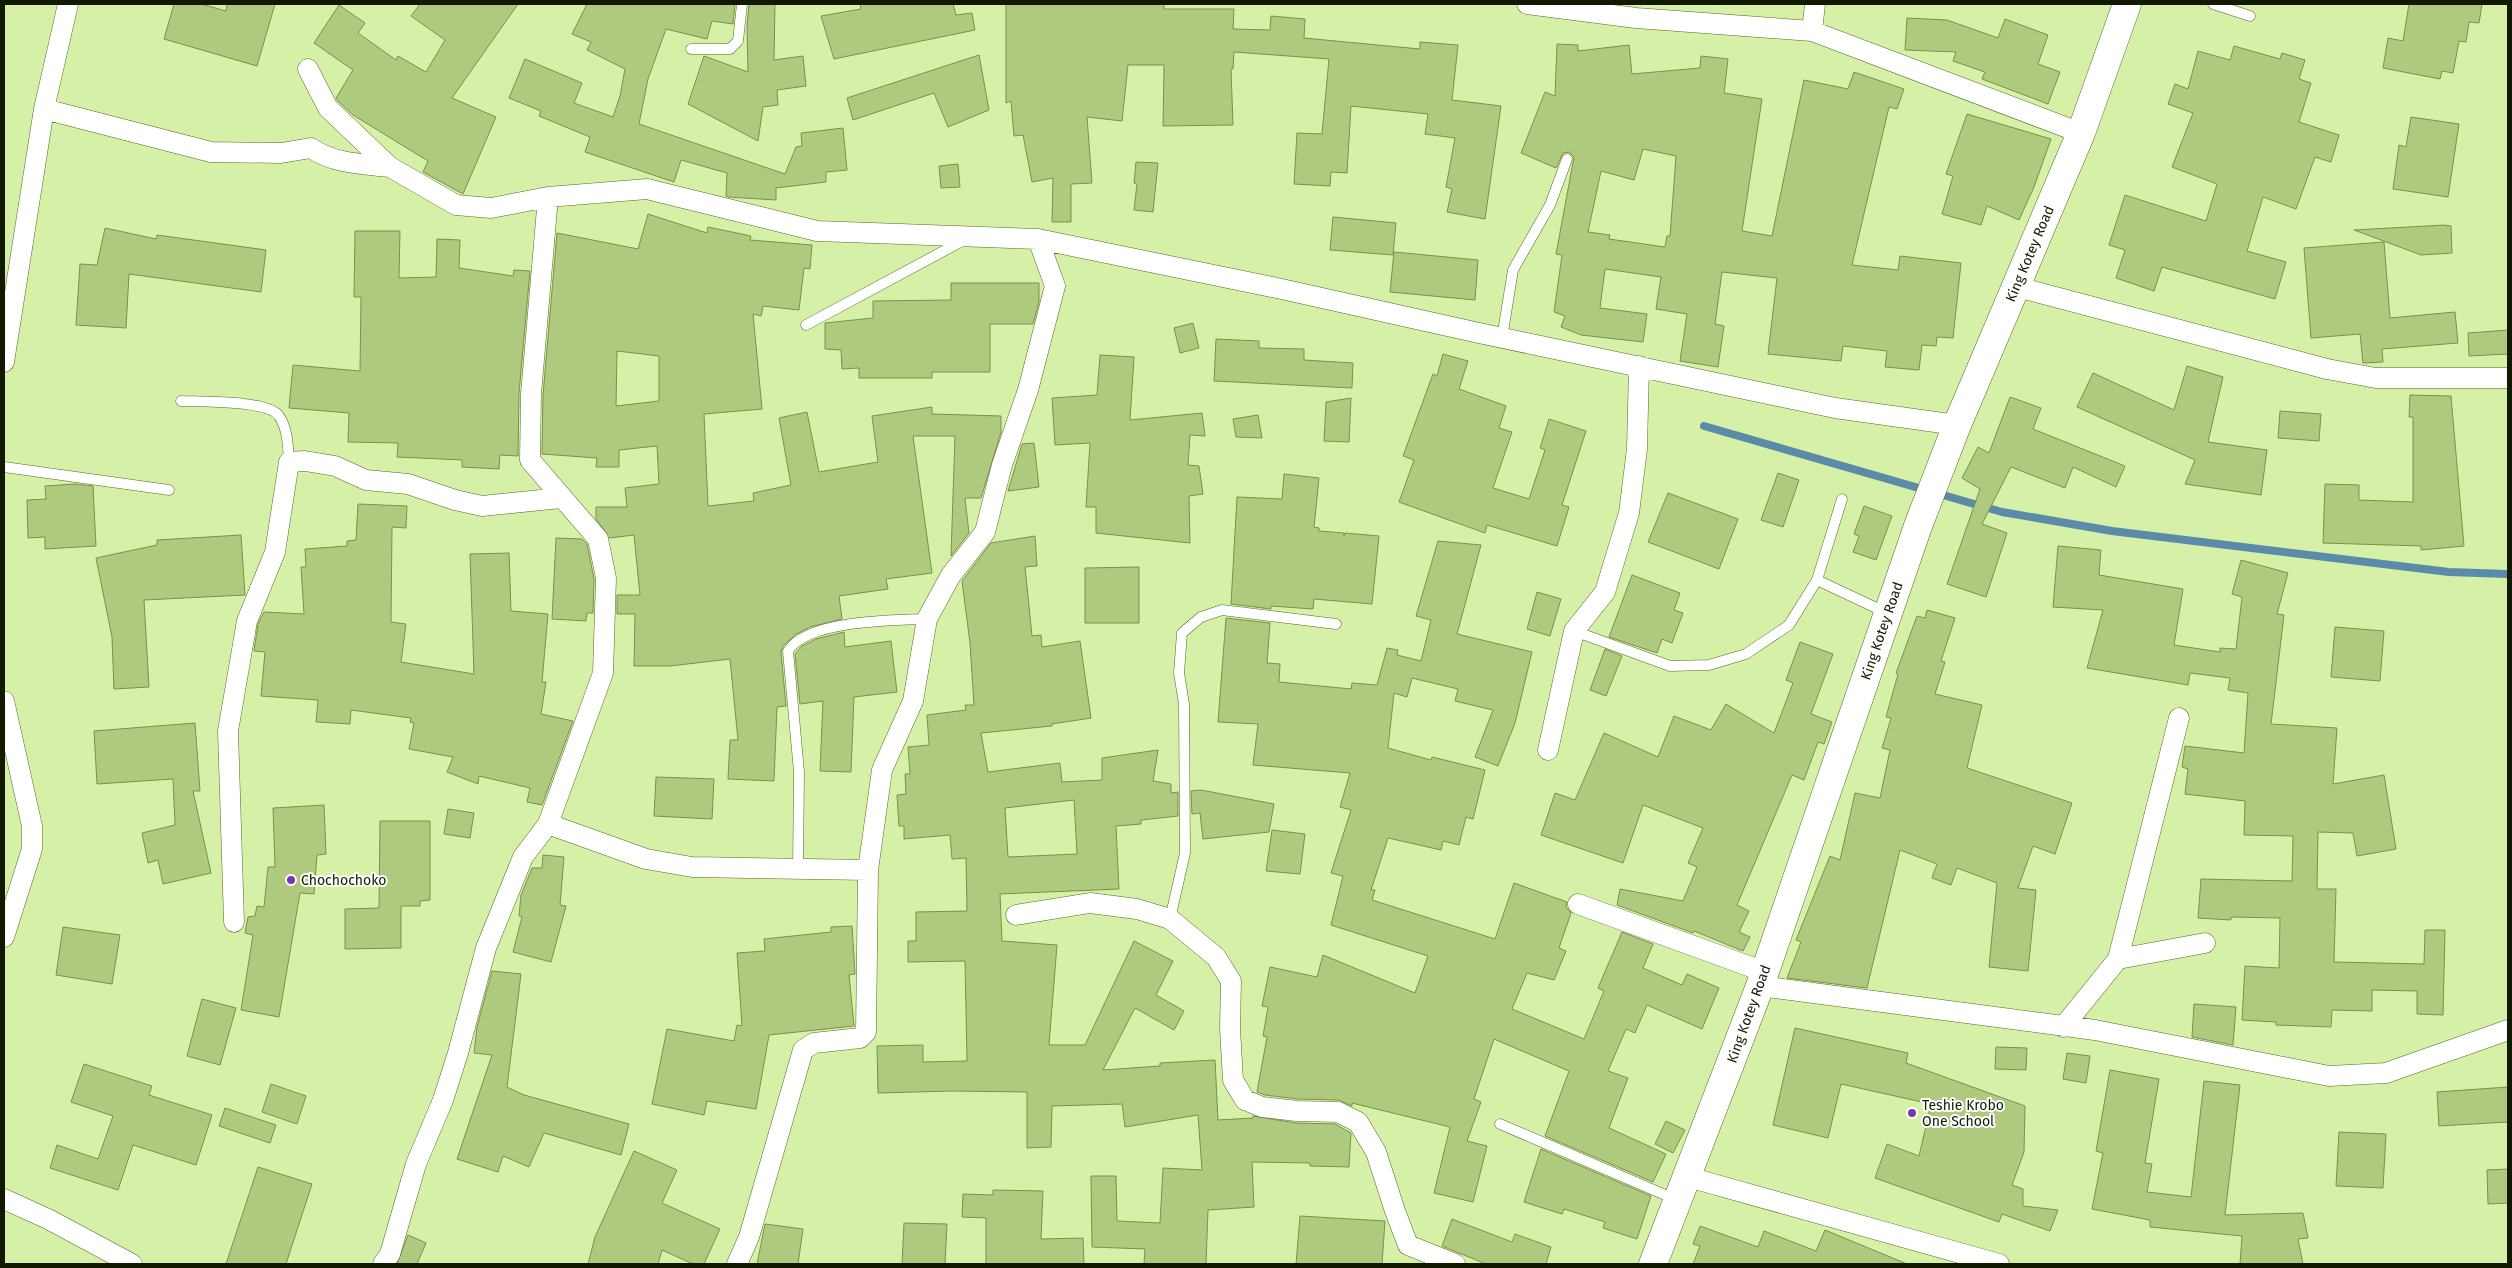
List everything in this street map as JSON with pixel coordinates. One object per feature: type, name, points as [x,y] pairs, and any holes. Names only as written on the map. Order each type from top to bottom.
[{"type":"street","points":[[4,362],[44,109],[68,4]]},
{"type":"street","points":[[1527,4],[1636,18],[1812,30],[2081,133]]},
{"type":"street","points":[[1812,30],[1815,4]]},
{"type":"street","name":"King Kotey Road","points":[[1653,1264],[1762,980],[1918,526],[1957,425],[2081,133],[2127,4]]},
{"type":"street","points":[[308,69],[328,108],[390,167],[456,205],[491,208],[548,197],[646,189],[817,231],[968,238],[1038,239],[1277,288],[1834,408],[1957,425]]},
{"type":"street","points":[[44,109],[211,152],[281,153],[311,148],[322,156],[351,163],[390,167]]},
{"type":"street","points":[[383,1264],[390,1254],[416,1164],[443,1100],[489,939],[523,857],[548,824],[603,673],[606,578],[598,539],[530,460],[531,394],[548,197]]},
{"type":"street","points":[[737,1264],[749,1237],[803,1050],[814,1043],[860,1038],[866,1032],[868,870],[882,770],[914,701],[927,619],[951,575],[985,532],[1002,465],[1028,390],[1055,286],[1038,239]]},
{"type":"street","points":[[2017,287],[2327,369],[2376,378],[2508,378]]},
{"type":"street","points":[[1548,750],[1574,631],[1605,592],[1629,513],[1637,448],[1639,366]]},
{"type":"street","points":[[234,922],[228,731],[247,621],[275,552],[289,462],[304,461],[335,466],[366,480],[408,484],[455,500],[482,506],[561,498]]},
{"type":"street","points":[[4,701],[32,826],[32,849],[4,937]]},
{"type":"street","points":[[2063,1027],[2118,959],[2180,718]]},
{"type":"street","points":[[548,824],[646,859],[692,866],[868,870]]},
{"type":"street","points":[[1016,915],[1090,903],[1138,909],[1170,919],[1216,957],[1231,982],[1230,1029],[1233,1080],[1245,1100],[1262,1107],[1297,1112],[1338,1112],[1358,1122],[1376,1152],[1395,1212],[1408,1245],[1455,1264]]},
{"type":"street","points":[[1578,904],[1762,980],[2063,1027],[2095,1030],[2329,1076],[2386,1073],[2508,1030]]},
{"type":"street","points":[[2118,959],[2206,943]]},
{"type":"street","points":[[1683,1189],[1999,1264]]},
{"type":"street","points":[[4,1199],[48,1219],[132,1264]]},
{"type":"lane","points":[[691,49],[730,49],[738,41],[742,4]]},
{"type":"lane","points":[[2213,4],[2250,16]]},
{"type":"lane","points":[[1502,338],[1513,270],[1550,204],[1568,159]]},
{"type":"lane","points":[[806,325],[968,238]]},
{"type":"lane","points":[[181,401],[258,406],[271,409],[279,415],[287,436],[289,462]]},
{"type":"lane","points":[[4,467],[168,490]]},
{"type":"lane","points":[[1574,631],[1670,666],[1709,665],[1746,654],[1788,625],[1817,580],[1842,499]]},
{"type":"lane","points":[[1817,580],[1888,613]]},
{"type":"lane","points":[[1170,919],[1185,853],[1184,704],[1179,674],[1182,633],[1201,617],[1222,610],[1336,624]]},
{"type":"lane","points":[[798,868],[800,772],[788,651],[793,642],[829,628],[882,621],[927,619]]},
{"type":"lane","points":[[1500,1124],[1683,1189]]},
{"type":"building","points":[[174,4],[201,4],[226,11],[227,4],[275,4],[257,66],[164,39]]},
{"type":"building","points":[[420,4],[518,4],[452,98],[496,117],[463,194],[423,172],[428,161],[353,115],[338,101],[336,98],[353,70],[314,43],[339,5],[365,23],[358,33],[396,60],[398,56],[426,72],[445,40],[411,16]]},
{"type":"building","points":[[587,4],[735,4],[733,24],[712,21],[707,39],[666,29],[648,79],[639,124],[785,174],[796,147],[802,146],[801,133],[843,128],[847,170],[826,172],[826,182],[776,188],[776,200],[728,197],[726,196],[727,173],[681,160],[674,182],[585,152],[590,137],[539,116],[541,111],[509,98],[525,59],[582,83],[574,103],[613,117],[620,96],[625,69],[587,50],[591,42],[572,34]]},
{"type":"building","points":[[749,4],[775,4],[774,60],[803,56],[806,86],[777,90],[778,105],[763,107],[758,141],[688,104],[704,56],[748,72],[747,26]]},
{"type":"building","points":[[860,4],[953,4],[956,15],[972,13],[975,30],[834,59],[821,16],[861,9]]},
{"type":"building","points":[[1006,4],[1164,4],[1164,9],[1234,9],[1233,29],[1270,30],[1271,16],[1305,19],[1304,38],[1420,49],[1420,42],[1458,45],[1452,100],[1501,106],[1485,219],[1447,212],[1452,189],[1446,187],[1455,138],[1425,134],[1428,114],[1351,106],[1347,173],[1331,172],[1330,186],[1294,184],[1297,133],[1322,134],[1329,59],[1234,52],[1233,69],[1231,69],[1233,125],[1163,126],[1164,65],[1128,65],[1122,121],[1087,117],[1092,183],[1071,184],[1071,222],[1052,222],[1053,178],[1032,182],[1023,135],[1014,136],[1011,101],[1006,103]]},
{"type":"building","points":[[2409,4],[2482,4],[2479,23],[2469,22],[2466,42],[2459,41],[2453,73],[2442,71],[2440,79],[2383,68],[2388,38],[2403,41]]},
{"type":"building","points":[[1907,18],[1947,20],[1998,38],[2005,19],[2048,35],[2038,64],[2060,72],[2048,104],[1982,79],[1985,72],[1953,61],[1956,52],[1905,50]]},
{"type":"building","points":[[1557,44],[1578,45],[1578,51],[1629,45],[1632,74],[1700,68],[1701,56],[1728,59],[1724,93],[1762,99],[1742,231],[1772,236],[1804,80],[1848,89],[1854,72],[1904,89],[1897,109],[1889,107],[1852,265],[1898,270],[1900,256],[1961,263],[1953,338],[1937,337],[1936,346],[1922,345],[1919,370],[1885,367],[1887,351],[1843,346],[1841,361],[1768,354],[1777,278],[1722,272],[1715,324],[1724,326],[1718,367],[1680,361],[1687,314],[1656,309],[1661,277],[1605,269],[1600,308],[1647,314],[1643,342],[1581,335],[1561,327],[1565,316],[1554,312],[1562,255],[1556,254],[1574,157],[1569,152],[1563,153],[1556,168],[1521,153],[1545,92],[1555,96]],"holes":[[[1643,149],[1676,156],[1670,236],[1667,236],[1665,247],[1609,239],[1610,235],[1588,232],[1601,171],[1634,180]]]},
{"type":"building","points":[[2234,46],[2280,59],[2282,53],[2305,60],[2299,79],[2311,83],[2299,122],[2339,135],[2331,162],[2315,157],[2296,209],[2263,197],[2247,251],[2286,262],[2275,299],[2162,267],[2154,291],[2116,278],[2125,250],[2109,245],[2125,195],[2206,221],[2217,184],[2172,167],[2193,113],[2168,104],[2175,84],[2188,89],[2198,51],[2230,60]]},
{"type":"building","points":[[979,55],[989,110],[948,127],[934,93],[853,120],[847,98]]},
{"type":"building","points":[[1967,114],[2051,139],[2034,187],[2019,220],[1987,206],[1981,225],[1942,214],[1953,176],[1946,174]]},
{"type":"building","points":[[2411,117],[2459,124],[2448,197],[2393,189],[2399,145],[2406,147]]},
{"type":"building","points":[[1136,162],[1158,163],[1153,212],[1134,210],[1137,184],[1134,183]]},
{"type":"building","points":[[958,164],[960,187],[941,188],[939,166]]},
{"type":"building","points":[[648,214],[707,233],[708,227],[751,236],[750,240],[812,245],[810,269],[804,268],[799,310],[763,306],[761,316],[753,314],[762,409],[704,414],[708,506],[754,501],[753,493],[791,485],[779,418],[807,412],[819,472],[878,462],[872,416],[932,407],[932,414],[1001,416],[1001,432],[981,498],[965,498],[969,533],[951,556],[955,436],[913,436],[932,573],[886,579],[888,589],[839,596],[842,619],[810,627],[795,635],[783,646],[781,652],[786,706],[777,707],[774,781],[728,779],[730,740],[738,740],[730,659],[670,666],[634,666],[635,614],[617,614],[617,595],[640,595],[634,535],[610,538],[596,519],[596,507],[627,507],[625,488],[659,484],[657,446],[619,450],[619,467],[596,467],[597,458],[542,454],[543,395],[557,233],[638,249]],"holes":[[[617,351],[659,356],[659,401],[616,406]]]},
{"type":"building","points":[[1333,217],[1396,223],[1393,255],[1330,250]]},
{"type":"building","points":[[2451,226],[2452,253],[2421,255],[2354,230]]},
{"type":"building","points":[[105,228],[156,239],[157,235],[266,250],[261,292],[129,274],[126,328],[76,325],[80,264],[97,265]]},
{"type":"building","points":[[355,231],[400,231],[399,278],[436,277],[437,239],[460,240],[459,268],[513,276],[514,270],[530,271],[519,393],[518,456],[500,455],[499,469],[462,467],[462,460],[397,457],[398,443],[348,442],[349,413],[289,408],[293,365],[360,371],[361,297],[354,297]]},
{"type":"building","points":[[2384,242],[2390,318],[2455,312],[2458,343],[2382,349],[2383,362],[2363,363],[2360,334],[2311,338],[2304,248]]},
{"type":"building","points":[[1394,252],[1478,260],[1475,300],[1390,292]]},
{"type":"building","points":[[951,283],[1039,283],[1039,302],[1033,324],[990,324],[990,372],[932,372],[932,378],[859,378],[859,368],[842,369],[841,350],[825,349],[825,323],[873,318],[873,301],[951,300]]},
{"type":"building","points":[[1193,323],[1199,348],[1180,353],[1174,328]]},
{"type":"building","points":[[2508,330],[2508,354],[2469,356],[2468,333]]},
{"type":"building","points":[[1216,339],[1259,341],[1259,348],[1304,349],[1304,360],[1353,363],[1352,388],[1214,381]]},
{"type":"building","points":[[1443,354],[1468,361],[1459,389],[1506,406],[1499,428],[1512,432],[1493,488],[1529,499],[1545,450],[1540,448],[1549,419],[1586,431],[1562,505],[1569,507],[1557,546],[1487,525],[1485,533],[1399,502],[1414,460],[1403,456],[1433,374],[1437,376]]},
{"type":"building","points":[[1100,355],[1134,357],[1130,420],[1202,413],[1205,436],[1190,435],[1188,465],[1199,466],[1203,494],[1189,496],[1190,543],[1096,533],[1096,507],[1086,507],[1090,443],[1055,445],[1052,398],[1097,395]]},
{"type":"building","points":[[2187,366],[2223,377],[2208,442],[2267,450],[2261,495],[2185,484],[2195,460],[2077,407],[2093,373],[2174,410]]},
{"type":"building","points":[[2410,395],[2451,396],[2464,546],[2421,550],[2421,546],[2323,543],[2325,484],[2359,485],[2359,500],[2413,502],[2413,417],[2409,417]]},
{"type":"building","points":[[2010,397],[2041,408],[2033,429],[2125,466],[2116,487],[2073,467],[2065,488],[2011,467],[1982,524],[2007,533],[1986,597],[1947,584],[1980,489],[1962,478],[1978,447],[1989,453]]},
{"type":"building","points":[[1351,398],[1349,442],[1324,441],[1326,402]]},
{"type":"building","points":[[2280,411],[2321,414],[2319,441],[2278,438]]},
{"type":"building","points":[[1258,415],[1262,438],[1236,437],[1233,419]]},
{"type":"building","points":[[1034,443],[1039,487],[1008,491],[1022,444]]},
{"type":"building","points":[[1778,473],[1799,480],[1783,527],[1761,520]]},
{"type":"building","points":[[1284,474],[1319,478],[1314,527],[1319,528],[1319,531],[1344,533],[1344,536],[1345,533],[1379,536],[1372,604],[1314,599],[1313,609],[1271,606],[1271,609],[1231,604],[1237,497],[1282,499]]},
{"type":"building","points":[[75,484],[93,486],[96,546],[45,549],[45,537],[28,538],[27,500],[46,499],[45,486]]},
{"type":"building","points":[[1668,493],[1738,519],[1719,569],[1648,542]]},
{"type":"building","points":[[358,504],[407,506],[406,528],[392,527],[391,622],[406,624],[401,662],[474,674],[470,554],[509,553],[511,611],[548,614],[542,682],[546,682],[541,714],[573,721],[542,805],[527,802],[530,788],[479,776],[478,784],[447,772],[453,757],[409,749],[414,723],[410,722],[411,718],[351,710],[350,724],[316,722],[318,700],[261,696],[265,652],[254,651],[258,624],[264,612],[304,614],[301,567],[306,567],[305,549],[347,546],[347,541],[356,540]]},
{"type":"building","points":[[1864,506],[1892,516],[1876,560],[1853,552],[1859,536],[1854,534]]},
{"type":"building","points":[[241,535],[245,595],[144,600],[149,687],[114,689],[112,637],[96,558],[157,545],[157,540]]},
{"type":"building","points":[[1035,536],[1037,566],[1025,567],[1032,636],[1041,635],[1042,647],[1080,641],[1091,718],[1052,724],[1052,726],[981,733],[988,772],[1060,763],[1062,782],[1102,780],[1102,758],[1158,750],[1153,781],[1171,784],[1171,793],[1178,792],[1178,816],[1141,820],[1141,824],[1116,826],[1119,889],[1000,894],[1002,941],[1057,945],[1049,1045],[1085,1045],[1134,941],[1173,961],[1156,995],[1184,1011],[1174,1030],[1135,1008],[1103,1070],[1160,1066],[1160,1063],[1215,1060],[1218,1120],[1253,1118],[1253,1116],[1296,1123],[1335,1124],[1351,1133],[1349,1167],[1310,1166],[1310,1163],[1252,1162],[1254,1207],[1208,1210],[1206,1264],[1144,1264],[1145,1249],[1092,1247],[1091,1176],[1116,1176],[1117,1221],[1160,1223],[1163,1168],[1202,1170],[1198,1115],[1125,1127],[1122,1104],[1052,1106],[1051,1147],[1027,1148],[1027,1092],[951,1091],[878,1093],[877,1046],[923,1045],[923,1062],[967,1061],[965,961],[908,962],[908,941],[916,941],[916,912],[967,911],[966,858],[952,859],[950,835],[904,839],[904,826],[899,826],[897,795],[906,794],[905,774],[910,774],[908,747],[929,745],[927,715],[966,710],[965,705],[974,705],[970,643],[962,581],[991,543]],"holes":[[[1074,800],[1077,854],[1008,857],[1005,808]]]},
{"type":"building","points":[[556,538],[582,539],[587,544],[594,579],[593,613],[587,613],[586,621],[552,619]]},
{"type":"building","points":[[1438,541],[1481,545],[1457,634],[1532,652],[1515,723],[1498,766],[1475,757],[1493,710],[1455,701],[1458,689],[1412,678],[1407,697],[1394,693],[1388,748],[1431,760],[1432,757],[1485,770],[1473,819],[1466,817],[1459,845],[1443,841],[1441,850],[1388,838],[1371,890],[1375,890],[1372,900],[1495,939],[1514,883],[1567,902],[1566,907],[1571,913],[1559,948],[1566,951],[1554,980],[1527,973],[1512,1009],[1584,1039],[1604,991],[1598,988],[1622,932],[1653,944],[1643,968],[1682,985],[1687,974],[1719,988],[1702,1029],[1647,1005],[1635,1033],[1626,1029],[1608,1071],[1628,1078],[1609,1128],[1666,1154],[1653,1182],[1545,1136],[1569,1071],[1494,1039],[1474,1099],[1481,1102],[1467,1141],[1487,1146],[1473,1202],[1434,1193],[1450,1127],[1352,1103],[1352,1106],[1339,1100],[1298,1099],[1265,1095],[1257,1092],[1267,1037],[1263,1036],[1268,1007],[1262,1006],[1270,967],[1317,977],[1323,955],[1415,993],[1428,956],[1331,925],[1343,876],[1331,873],[1351,810],[1340,807],[1350,773],[1253,765],[1258,724],[1218,722],[1226,618],[1270,623],[1267,663],[1280,664],[1279,682],[1351,689],[1352,683],[1377,685],[1387,648],[1398,650],[1397,655],[1421,661],[1431,620],[1416,616]]},
{"type":"building","points":[[2058,546],[2101,550],[2099,575],[2183,589],[2174,645],[2220,652],[2220,648],[2236,649],[2242,597],[2232,594],[2241,560],[2288,573],[2277,614],[2284,615],[2271,724],[2337,728],[2333,784],[2384,775],[2396,849],[2357,856],[2353,833],[2318,832],[2317,889],[2336,889],[2334,962],[2424,964],[2425,930],[2445,930],[2443,1015],[2417,1014],[2417,991],[2372,990],[2372,1011],[2332,1010],[2331,1027],[2276,1025],[2276,1022],[2242,1020],[2245,966],[2279,968],[2280,918],[2231,917],[2231,920],[2198,918],[2201,879],[2292,881],[2293,836],[2244,835],[2245,801],[2185,794],[2188,769],[2182,767],[2185,746],[2244,753],[2248,693],[2228,690],[2230,678],[2190,673],[2188,685],[2087,668],[2103,610],[2053,607]]},
{"type":"building","points":[[1139,567],[1139,623],[1085,623],[1085,568]]},
{"type":"building","points":[[1632,575],[1680,593],[1674,610],[1683,613],[1672,643],[1662,639],[1657,653],[1609,637]]},
{"type":"building","points":[[1537,592],[1561,599],[1550,636],[1527,629]]},
{"type":"building","points":[[1927,610],[1955,618],[1941,661],[1945,662],[1935,694],[1982,705],[1967,768],[2072,803],[2055,854],[2033,846],[2018,888],[2036,890],[2028,971],[1989,967],[1997,883],[1957,868],[1951,885],[1932,878],[1937,864],[1900,850],[1867,988],[1787,978],[1801,942],[1796,940],[1830,856],[1840,860],[1855,793],[1880,798],[1890,750],[1882,748],[1891,718],[1886,717],[1898,674],[1896,673],[1917,616],[1925,618]]},
{"type":"building","points":[[2335,627],[2384,631],[2380,681],[2331,677]]},
{"type":"building","points":[[844,632],[845,647],[891,641],[897,692],[854,697],[851,772],[820,771],[823,701],[800,704],[795,654],[802,646],[816,639]]},
{"type":"building","points":[[1800,642],[1833,654],[1811,714],[1832,722],[1824,744],[1818,742],[1804,780],[1792,775],[1737,905],[1749,911],[1739,932],[1750,937],[1743,951],[1694,931],[1693,933],[1617,905],[1620,889],[1683,901],[1697,867],[1688,863],[1703,828],[1643,805],[1623,863],[1541,835],[1555,793],[1575,800],[1604,733],[1658,757],[1674,716],[1711,730],[1726,704],[1774,733],[1793,683],[1786,680]]},
{"type":"building","points":[[1605,649],[1622,656],[1606,696],[1590,690]]},
{"type":"building","points":[[195,723],[200,791],[193,791],[211,873],[163,884],[158,860],[148,863],[142,833],[175,825],[173,779],[97,784],[94,731]]},
{"type":"building","points":[[656,777],[714,779],[712,819],[654,816]]},
{"type":"building","points":[[1201,790],[1274,804],[1269,832],[1203,839],[1200,813],[1192,814],[1191,791]]},
{"type":"building","points":[[324,805],[326,854],[317,855],[314,894],[300,893],[279,1017],[241,1010],[253,935],[245,933],[248,917],[255,916],[257,906],[264,907],[268,867],[275,867],[273,808]]},
{"type":"building","points":[[448,809],[474,813],[470,838],[444,834]]},
{"type":"building","points":[[380,821],[430,821],[430,900],[420,901],[420,906],[401,906],[401,948],[345,949],[345,909],[379,908]]},
{"type":"building","points":[[1272,830],[1305,834],[1300,874],[1266,871]]},
{"type":"building","points":[[543,855],[564,857],[560,905],[566,906],[551,962],[513,952],[522,917],[519,916],[521,895],[532,868],[542,868]]},
{"type":"building","points":[[852,926],[855,974],[849,975],[854,1026],[769,1035],[756,1109],[707,1101],[704,1115],[652,1104],[667,1029],[734,1041],[737,1025],[742,1026],[737,953],[765,951],[764,939],[831,932],[831,927]]},
{"type":"building","points":[[63,927],[120,935],[112,984],[56,975]]},
{"type":"building","points":[[492,971],[521,974],[507,1087],[524,1095],[629,1124],[621,1155],[544,1133],[529,1167],[503,1156],[498,1172],[457,1159],[492,1055],[474,1053],[477,1027]]},
{"type":"building","points":[[202,999],[236,1008],[220,1065],[187,1056]]},
{"type":"building","points":[[2194,1004],[2236,1007],[2233,1045],[2192,1037]]},
{"type":"building","points":[[1795,1028],[1908,1053],[1906,1063],[2025,1106],[2024,1152],[2012,1185],[2023,1189],[2023,1206],[2058,1210],[2050,1231],[2002,1214],[1999,1222],[1875,1178],[1887,1144],[1919,1156],[1931,1104],[1841,1084],[1828,1138],[1773,1125]]},
{"type":"building","points":[[1996,1047],[2027,1048],[2026,1070],[1995,1069]]},
{"type":"building","points":[[2067,1053],[2090,1056],[2086,1083],[2063,1079]]},
{"type":"building","points":[[84,1064],[152,1086],[149,1095],[212,1115],[196,1165],[133,1145],[118,1190],[50,1168],[57,1145],[98,1159],[113,1116],[71,1102]]},
{"type":"building","points":[[2110,1070],[2159,1079],[2145,1163],[2152,1164],[2147,1192],[2191,1197],[2204,1081],[2240,1085],[2225,1215],[2303,1213],[2308,1238],[2298,1239],[2303,1264],[2240,1264],[2242,1236],[2150,1227],[2150,1220],[2092,1209],[2103,1153],[2096,1151]]},
{"type":"building","points":[[271,1084],[306,1096],[297,1124],[262,1112]]},
{"type":"building","points":[[2508,1087],[2508,1122],[2439,1126],[2437,1092]]},
{"type":"building","points":[[225,1108],[276,1125],[270,1143],[219,1126]]},
{"type":"building","points":[[1666,1121],[1685,1130],[1673,1153],[1655,1144]]},
{"type":"building","points":[[2339,1132],[2386,1134],[2383,1188],[2336,1186]]},
{"type":"building","points":[[1541,1149],[1651,1196],[1637,1239],[1603,1228],[1605,1222],[1564,1209],[1562,1214],[1524,1202]]},
{"type":"building","points":[[634,1151],[677,1170],[662,1203],[720,1229],[704,1264],[693,1264],[662,1250],[658,1264],[588,1264],[595,1237]]},
{"type":"building","points":[[258,1167],[312,1184],[286,1264],[226,1264]]},
{"type":"building","points":[[2508,1169],[2508,1203],[2488,1204],[2487,1170]]},
{"type":"building","points":[[993,1190],[1043,1191],[1041,1239],[1083,1238],[1084,1264],[986,1264],[986,1218],[962,1217],[963,1194],[993,1195]]},
{"type":"building","points":[[1300,1216],[1385,1221],[1382,1264],[1296,1264]]},
{"type":"building","points":[[1452,1219],[1512,1242],[1515,1234],[1551,1247],[1546,1264],[1486,1264],[1442,1246]]},
{"type":"building","points":[[904,1223],[947,1224],[945,1264],[902,1264]]},
{"type":"building","points":[[765,1224],[803,1229],[798,1264],[757,1264]]},
{"type":"building","points":[[1700,1226],[1758,1247],[1764,1231],[1816,1251],[1825,1230],[1907,1264],[1693,1264],[1700,1246],[1693,1244]]},
{"type":"building","points":[[408,1235],[426,1243],[417,1264],[397,1264]]},
{"type":"waterway","points":[[1704,426],[2002,512],[2112,531],[2449,572],[2508,574]]},
{"type":"place","name":"Chochochoko","points":[[291,880]]},
{"type":"place","name":"Teshie Krobo One School","points":[[1912,1113]]}]
